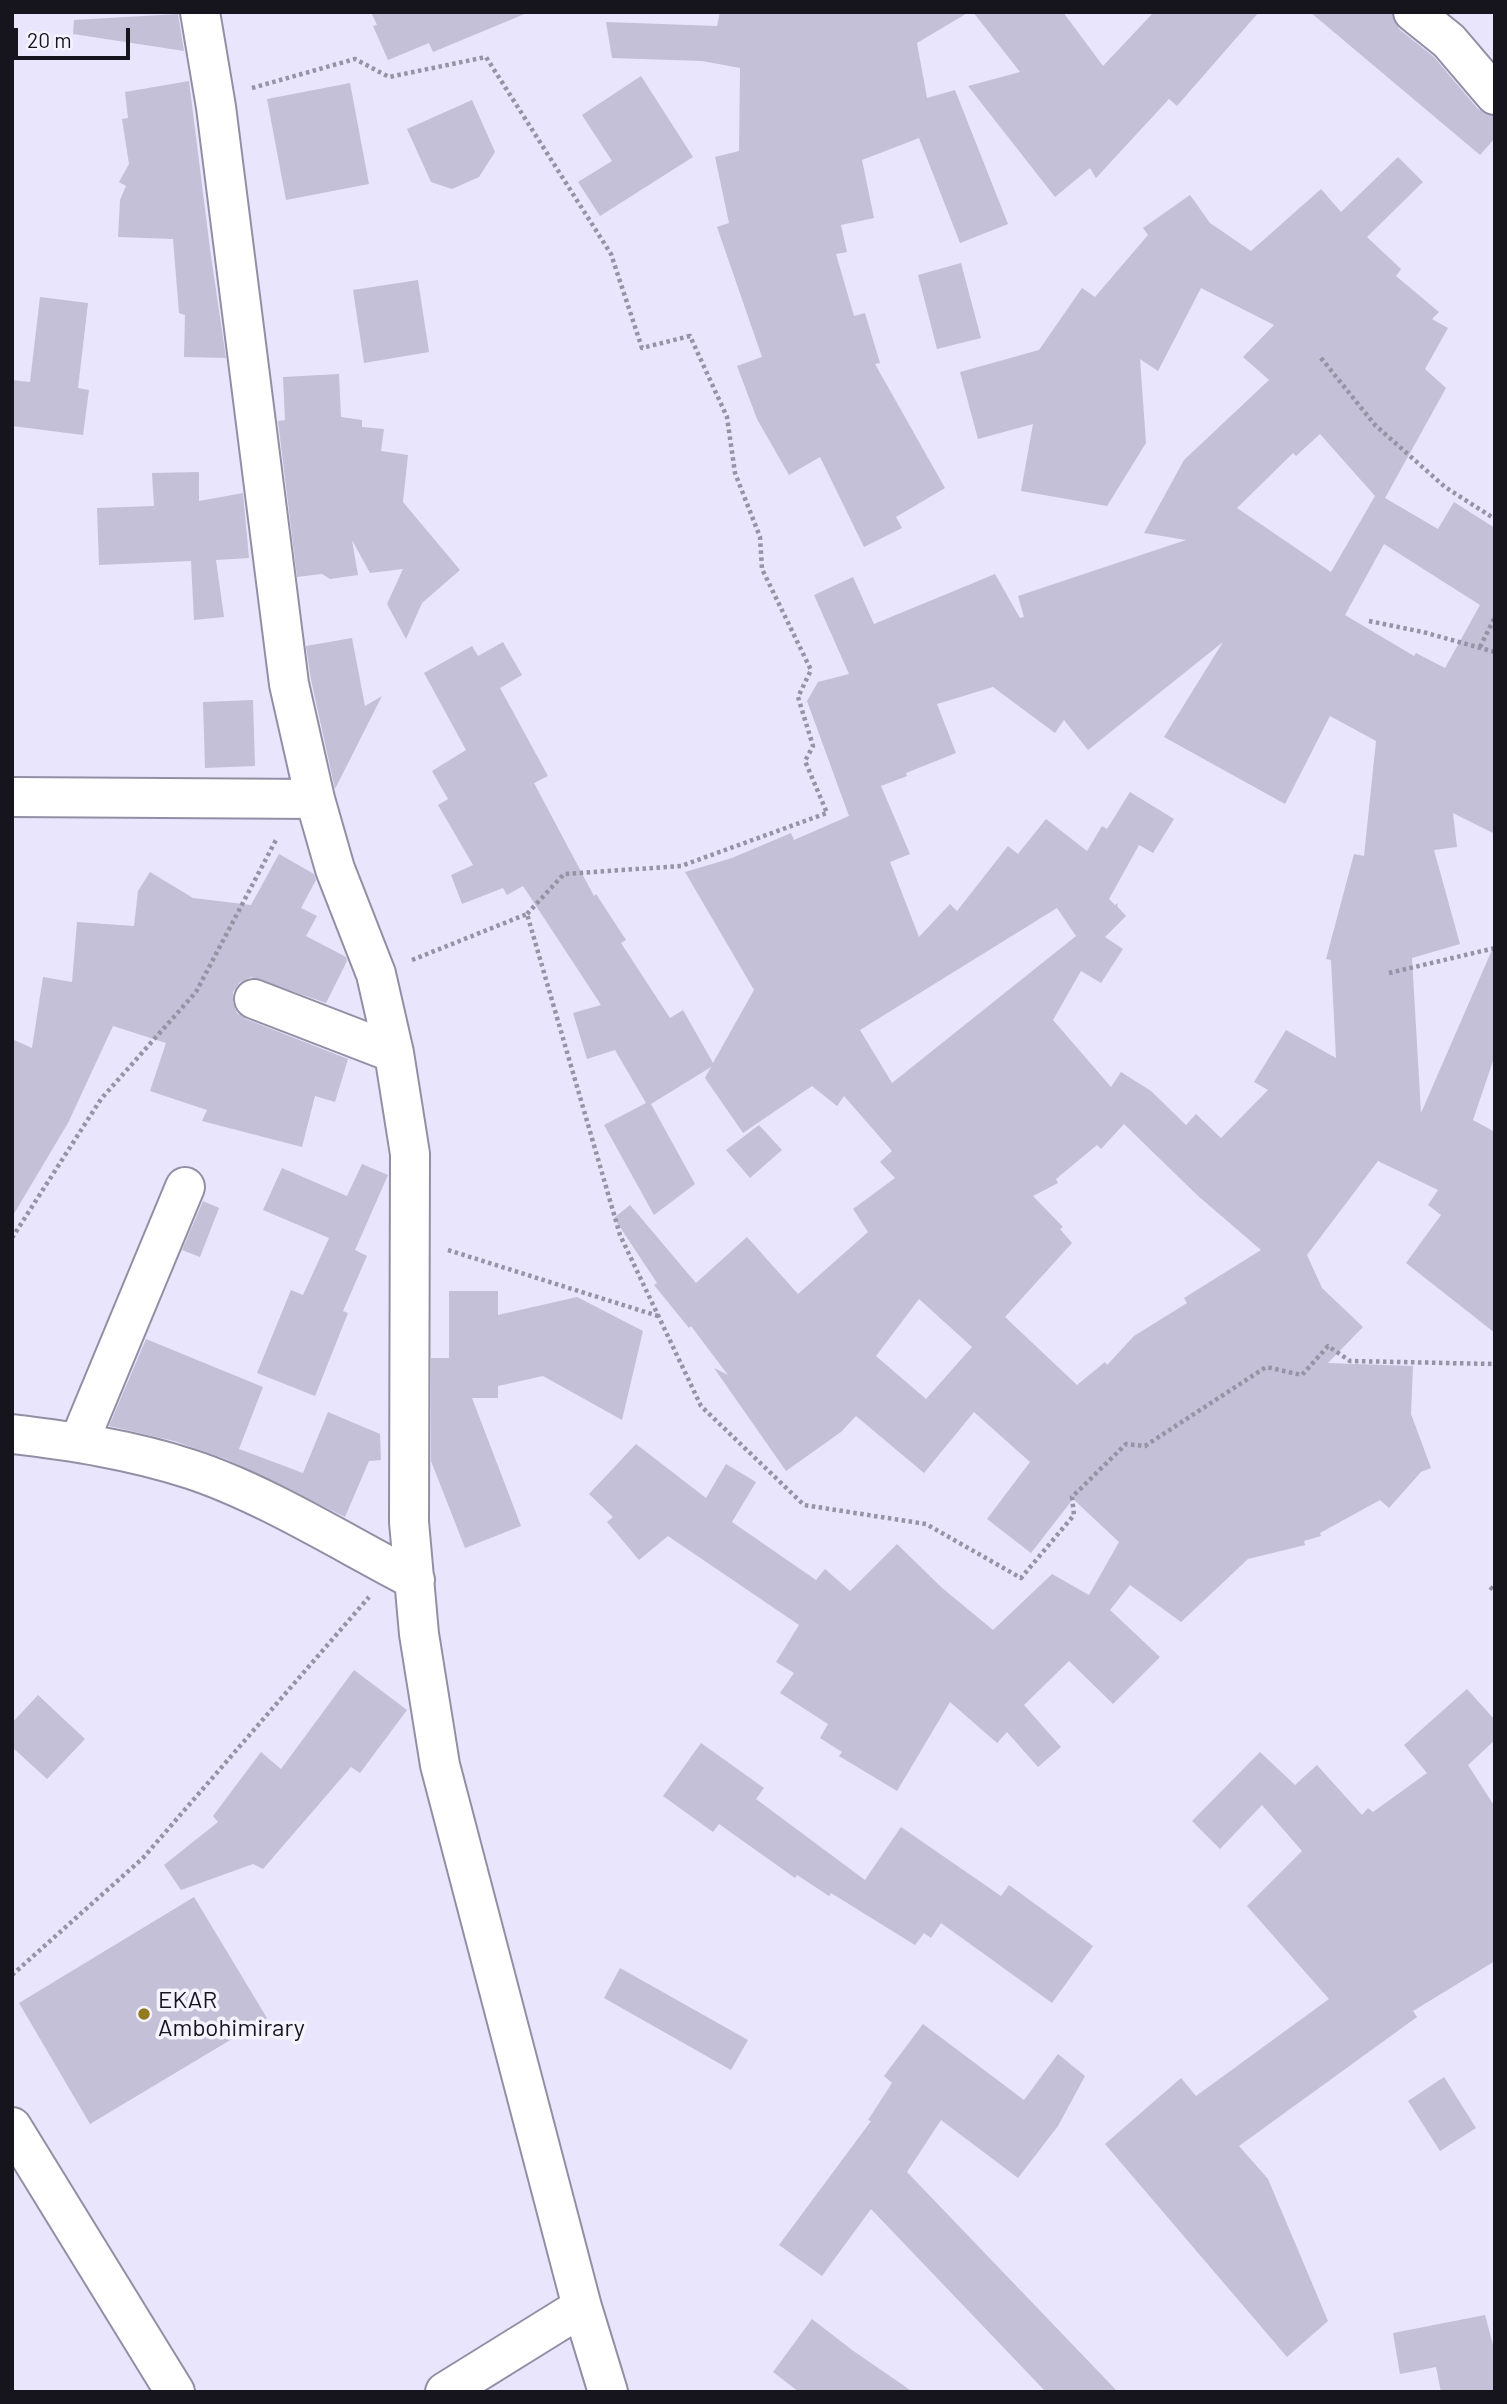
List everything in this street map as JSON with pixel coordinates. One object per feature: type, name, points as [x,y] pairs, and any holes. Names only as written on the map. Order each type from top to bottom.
[{"type":"street","points":[[200,12],[214,99],[306,799],[376,974],[394,1053],[410,1154],[409,1509],[403,1574],[419,1633],[440,1765],[582,2307],[608,2392]]},
{"type":"street","points":[[1413,12],[1449,41],[1495,95]]},
{"type":"street","points":[[12,797],[306,799]]},
{"type":"street","points":[[254,999],[394,1053]]},
{"type":"street","points":[[79,1442],[185,1187]]},
{"type":"street","points":[[12,1434],[79,1442],[191,1469],[281,1509],[403,1574]]},
{"type":"street","points":[[12,2127],[176,2392]]},
{"type":"street","points":[[445,2392],[582,2307]]},
{"type":"path","points":[[214,99],[355,58],[389,78],[486,57],[611,254],[642,348],[690,336],[727,417],[735,473],[760,537],[762,569],[811,670],[799,697],[813,746],[805,761],[827,813],[681,866],[564,874],[527,914],[376,974]]},
{"type":"path","points":[[1321,358],[1375,425],[1445,487],[1495,519]]},
{"type":"path","points":[[1480,648],[1495,617]]},
{"type":"path","points":[[1369,621],[1495,652]]},
{"type":"path","points":[[12,1238],[101,1099],[196,992],[306,799]]},
{"type":"path","points":[[527,914],[620,1235],[701,1406],[804,1505],[926,1524],[1021,1578],[1074,1515],[1072,1497],[1126,1444],[1145,1447],[1266,1367],[1302,1375],[1328,1346],[1350,1361],[1495,1364]]},
{"type":"path","points":[[1389,973],[1495,948]]},
{"type":"path","points":[[410,1238],[658,1316]]},
{"type":"path","points":[[12,1975],[143,1858],[403,1574]]},
{"type":"building","points":[[371,12],[527,13],[433,52],[429,43],[388,60],[373,26],[377,25]]},
{"type":"building","points":[[720,12],[969,12],[917,43],[927,98],[955,90],[1008,224],[960,243],[919,138],[862,160],[874,218],[841,225],[847,252],[836,254],[854,316],[865,313],[880,363],[875,364],[945,488],[896,517],[902,528],[864,547],[820,457],[789,475],[757,419],[737,366],[762,357],[717,227],[729,223],[715,157],[739,151],[740,68],[702,61],[612,58],[606,22],[717,26]]},
{"type":"building","points":[[973,12],[1063,12],[1103,66],[1154,12],[1259,12],[1177,106],[1169,99],[1096,178],[1090,168],[1055,197],[968,86],[1020,72]]},
{"type":"building","points":[[1310,12],[1392,12],[1399,29],[1434,57],[1478,109],[1495,116],[1495,138],[1480,155]]},
{"type":"building","points":[[178,14],[184,51],[73,34],[74,20]]},
{"type":"building","points":[[641,76],[693,157],[600,216],[578,182],[612,161],[582,115]]},
{"type":"building","points":[[189,81],[226,358],[184,357],[185,315],[179,313],[173,239],[118,237],[120,200],[126,186],[119,182],[129,164],[122,119],[128,118],[125,92]]},
{"type":"building","points":[[350,83],[369,184],[286,200],[267,99]]},
{"type":"building","points":[[472,100],[495,152],[479,177],[452,189],[431,182],[407,129]]},
{"type":"building","points":[[1398,157],[1423,182],[1367,237],[1401,269],[1396,276],[1439,312],[1432,319],[1448,328],[1425,369],[1446,388],[1385,498],[1438,529],[1454,502],[1495,528],[1495,834],[1453,813],[1457,847],[1434,850],[1460,944],[1412,958],[1421,1113],[1495,943],[1495,1055],[1473,1120],[1495,1132],[1495,1333],[1406,1263],[1441,1215],[1428,1205],[1438,1190],[1378,1161],[1307,1255],[1322,1288],[1363,1327],[1328,1363],[1413,1366],[1411,1414],[1431,1468],[1421,1472],[1389,1508],[1380,1500],[1320,1533],[1321,1536],[1304,1541],[1305,1545],[1248,1559],[1181,1622],[1130,1585],[1110,1610],[1160,1657],[1113,1704],[1069,1661],[1024,1705],[1061,1747],[1038,1767],[1007,1732],[997,1743],[950,1702],[897,1791],[839,1756],[842,1752],[820,1738],[828,1724],[780,1693],[794,1673],[776,1662],[799,1625],[668,1536],[639,1560],[607,1522],[613,1517],[589,1494],[636,1444],[706,1498],[726,1464],[756,1482],[732,1522],[816,1580],[825,1569],[850,1591],[897,1544],[941,1587],[993,1630],[1052,1574],[1089,1595],[1119,1542],[1073,1499],[1031,1553],[987,1519],[1030,1462],[974,1412],[924,1473],[856,1416],[841,1432],[786,1471],[714,1368],[728,1375],[691,1326],[689,1328],[654,1285],[657,1283],[614,1218],[630,1205],[696,1283],[747,1237],[798,1294],[868,1232],[853,1209],[895,1178],[880,1162],[892,1151],[844,1096],[837,1106],[812,1086],[743,1133],[705,1078],[711,1067],[651,1104],[695,1184],[654,1215],[604,1125],[646,1103],[615,1050],[587,1059],[573,1013],[601,1005],[523,886],[507,895],[503,888],[462,904],[451,875],[473,865],[438,805],[448,799],[432,771],[466,750],[424,673],[472,646],[478,656],[503,642],[522,675],[500,688],[548,776],[534,783],[594,896],[596,894],[626,940],[621,943],[670,1018],[683,1010],[713,1063],[754,990],[685,872],[732,858],[791,833],[794,840],[849,816],[807,701],[818,682],[849,674],[814,595],[853,577],[874,624],[995,574],[1020,618],[1024,617],[1018,596],[1186,540],[1144,533],[1184,460],[1269,380],[1243,357],[1274,325],[1201,288],[1158,371],[1140,359],[1146,443],[1107,506],[1021,491],[1033,424],[978,439],[960,372],[1039,350],[1082,288],[1095,297],[1148,235],[1143,228],[1190,195],[1210,223],[1251,251],[1321,189],[1341,212]],"holes":[[[1320,434],[1375,496],[1331,572],[1237,508],[1293,453],[1296,456]],[[1384,544],[1480,605],[1445,668],[1416,653],[1414,656],[1345,615]],[[1223,642],[1164,737],[1285,804],[1330,716],[1376,741],[1364,856],[1354,854],[1326,959],[1331,960],[1336,1058],[1286,1030],[1254,1082],[1268,1090],[1221,1138],[1196,1114],[1186,1125],[1151,1091],[1121,1072],[1111,1087],[1053,1020],[1081,971],[1101,983],[1123,949],[1105,937],[1126,916],[1117,906],[1118,903],[1115,905],[1109,899],[1139,845],[1153,853],[1174,819],[1130,792],[1107,829],[1102,826],[1087,851],[1046,819],[1018,854],[1008,846],[957,911],[950,904],[919,937],[890,862],[910,854],[881,786],[956,753],[937,704],[993,687],[1055,733],[1064,720],[1088,750]],[[1057,908],[1076,936],[892,1083],[860,1030]],[[1124,1124],[1197,1195],[1261,1250],[1184,1298],[1187,1303],[1134,1336],[1107,1365],[1105,1362],[1077,1385],[1005,1317],[1072,1243],[1060,1229],[1063,1227],[1033,1196],[1058,1183],[1056,1179],[1097,1145],[1101,1149]],[[919,1299],[972,1347],[926,1399],[876,1356]]]},
{"type":"building","points":[[961,263],[981,338],[937,349],[918,275]]},
{"type":"building","points":[[418,280],[429,352],[364,363],[353,290]]},
{"type":"building","points":[[40,297],[88,303],[78,388],[89,390],[83,435],[12,426],[12,380],[30,382]]},
{"type":"building","points":[[339,374],[341,417],[362,420],[362,427],[384,429],[381,451],[408,455],[403,502],[460,570],[422,603],[406,639],[387,604],[403,569],[370,573],[352,540],[358,575],[330,579],[322,574],[297,577],[278,421],[285,420],[283,377]]},
{"type":"building","points":[[199,472],[199,501],[243,493],[249,558],[216,560],[224,617],[194,620],[191,561],[99,565],[97,508],[154,506],[152,473]]},
{"type":"building","points":[[352,638],[365,706],[382,696],[335,789],[306,646]]},
{"type":"building","points":[[253,700],[255,766],[205,768],[203,702]]},
{"type":"building","points":[[279,854],[314,874],[316,880],[301,908],[317,916],[306,936],[346,957],[347,961],[326,1003],[251,977],[240,982],[233,992],[237,1013],[246,1019],[348,1059],[335,1102],[315,1096],[302,1147],[202,1121],[207,1110],[150,1091],[166,1043],[113,1026],[68,1123],[12,1217],[12,1039],[32,1048],[43,977],[72,982],[77,922],[134,926],[138,891],[150,872],[193,898],[251,905]]},
{"type":"building","points":[[759,1125],[782,1150],[750,1178],[726,1150]]},
{"type":"building","points":[[362,1164],[388,1175],[355,1250],[367,1256],[343,1311],[348,1313],[315,1396],[257,1373],[291,1290],[303,1295],[329,1238],[263,1210],[282,1168],[347,1196]]},
{"type":"building","points":[[203,1201],[219,1208],[200,1257],[182,1250]]},
{"type":"building","points":[[449,1291],[498,1291],[498,1315],[577,1297],[643,1331],[622,1420],[543,1376],[498,1386],[498,1398],[472,1398],[521,1526],[465,1548],[431,1461],[431,1358],[449,1358]]},
{"type":"building","points":[[146,1339],[263,1387],[239,1449],[303,1473],[328,1412],[380,1434],[381,1460],[369,1461],[345,1517],[226,1459],[174,1441],[109,1426]]},
{"type":"building","points":[[354,1670],[407,1710],[360,1773],[351,1767],[263,1869],[253,1864],[181,1890],[164,1865],[218,1822],[213,1816],[261,1752],[281,1769]]},
{"type":"building","points":[[1467,1689],[1495,1720],[1495,1740],[1468,1765],[1495,1807],[1495,1961],[1413,2011],[1417,2017],[1239,2146],[1268,2179],[1328,2321],[1287,2357],[1105,2144],[1181,2078],[1196,2096],[1329,1999],[1247,1906],[1302,1851],[1262,1805],[1220,1849],[1192,1821],[1260,1752],[1295,1785],[1317,1765],[1362,1815],[1368,1808],[1373,1812],[1427,1773],[1404,1745]]},
{"type":"building","points":[[38,1695],[85,1739],[47,1779],[12,1747],[12,1723]]},
{"type":"building","points":[[701,1743],[764,1788],[756,1799],[865,1880],[901,1827],[1001,1896],[1009,1885],[1093,1946],[1052,2003],[941,1923],[931,1938],[924,1933],[915,1945],[831,1893],[829,1896],[797,1875],[795,1878],[719,1824],[713,1832],[663,1796]]},
{"type":"building","name":"EKAR Ambohimirary","points":[[194,1897],[267,2018],[90,2124],[19,2003]]},
{"type":"building","points":[[620,1968],[748,2040],[731,2070],[604,1998]]},
{"type":"building","points":[[923,2024],[1024,2100],[1058,2054],[1085,2076],[1058,2126],[1018,2178],[941,2120],[907,2172],[1118,2392],[1046,2392],[871,2209],[822,2276],[779,2245],[871,2121],[868,2120],[892,2083],[884,2076]]},
{"type":"building","points":[[1444,2077],[1476,2128],[1440,2151],[1408,2101]]},
{"type":"building","points":[[1485,2315],[1493,2345],[1495,2392],[1441,2392],[1436,2367],[1400,2374],[1393,2333]]},
{"type":"building","points":[[812,2319],[913,2392],[799,2392],[773,2372]]},
{"type":"place","name":"EKAR Ambohimirary","points":[[144,2014]]}]
